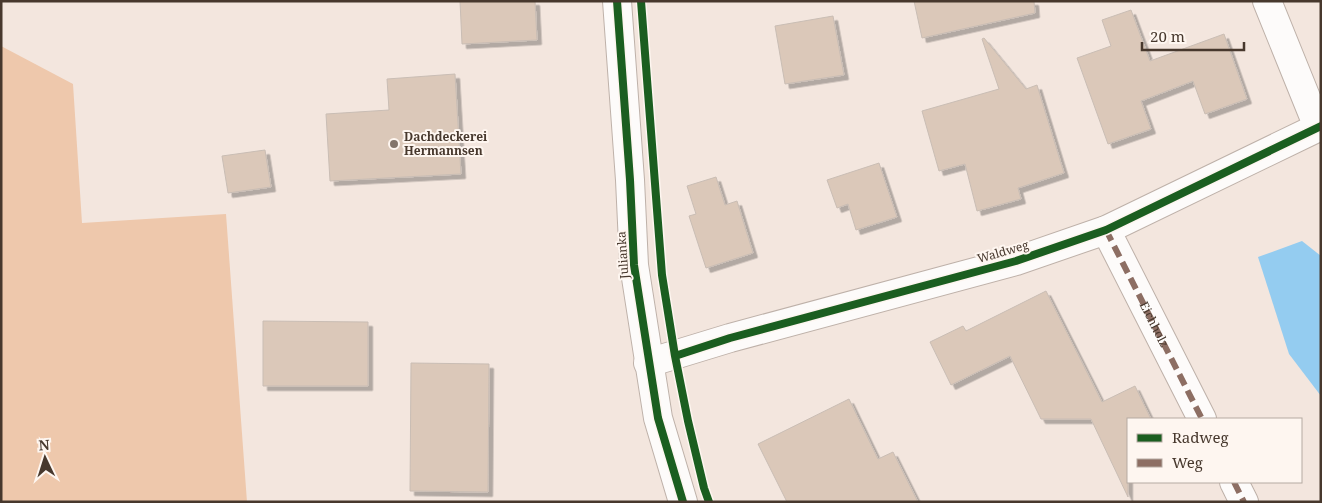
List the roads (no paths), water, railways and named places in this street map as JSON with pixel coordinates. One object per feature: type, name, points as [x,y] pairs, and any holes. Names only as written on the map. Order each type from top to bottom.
[{"type":"street","name":"Julianka","points":[[617,1],[634,265],[658,418],[683,502]]},
{"type":"street","points":[[1267,1],[1319,127]]},
{"type":"street","name":"Waldweg","points":[[648,363],[730,338],[1016,261],[1106,230],[1319,127]]},
{"type":"street","name":"Eichholz","points":[[1106,230],[1201,418]]},
{"type":"street","points":[[1234,483],[1244,502]]},
{"type":"water","points":[[1302,241],[1321,256],[1321,396],[1289,354],[1258,257]]},
{"type":"place","name":"Dachdeckerei Hermannsen","points":[[394,144]]}]
